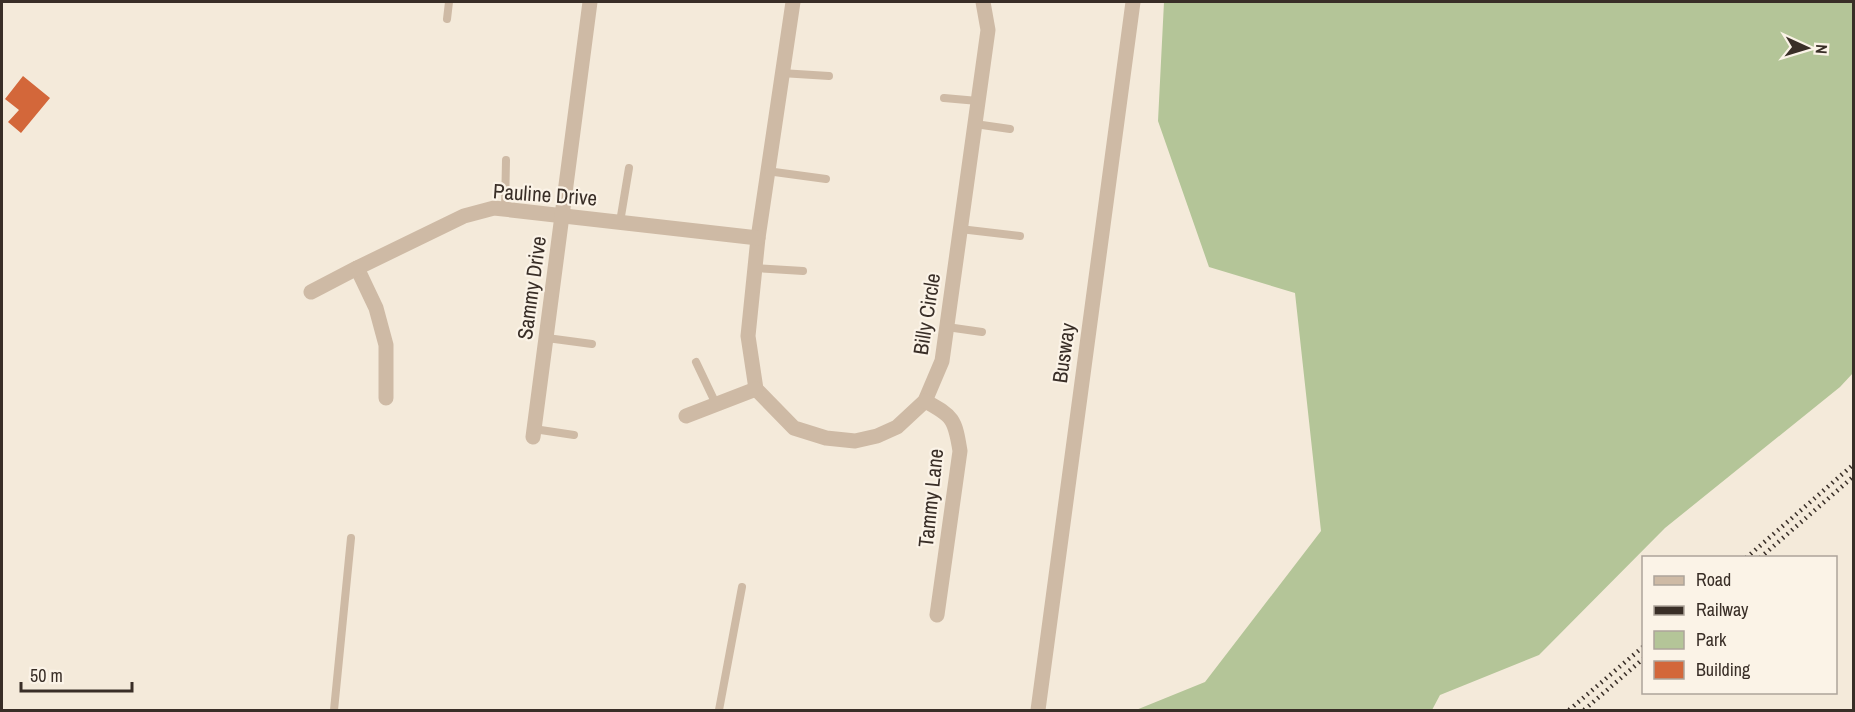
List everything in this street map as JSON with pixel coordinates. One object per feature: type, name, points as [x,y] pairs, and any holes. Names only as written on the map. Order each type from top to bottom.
[{"type":"street","name":"Sammy Drive","points":[[534,433],[590,2]]},
{"type":"street","points":[[686,416],[756,389],[748,336],[767,171],[793,2]]},
{"type":"street","name":"Billy Circle","points":[[756,389],[794,428],[826,438],[855,441],[877,436],[897,427],[925,401],[942,361],[947,327],[988,30],[983,2]]},
{"type":"street","name":"Busway","points":[[1038,711],[1133,2]]},
{"type":"street","name":"Pauline Drive","points":[[311,292],[464,216],[494,208],[758,238]]},
{"type":"street","points":[[357,268],[376,308],[386,345],[386,398]]},
{"type":"street","name":"Tammy Lane","points":[[925,401],[944,411],[956,424],[960,451],[937,615]]},
{"type":"lane","points":[[447,19],[449,2]]},
{"type":"lane","points":[[781,73],[829,76]]},
{"type":"lane","points":[[944,98],[978,101]]},
{"type":"lane","points":[[975,124],[1010,129]]},
{"type":"lane","points":[[506,160],[506,209]]},
{"type":"lane","points":[[620,222],[629,168]]},
{"type":"lane","points":[[767,171],[826,179]]},
{"type":"lane","points":[[960,229],[1020,236]]},
{"type":"lane","points":[[755,268],[803,271]]},
{"type":"lane","points":[[947,327],[982,332]]},
{"type":"lane","points":[[547,338],[592,344]]},
{"type":"lane","points":[[696,362],[716,404]]},
{"type":"lane","points":[[534,433],[574,435]]},
{"type":"lane","points":[[334,711],[351,538]]},
{"type":"lane","points":[[719,711],[742,587]]},
{"type":"green space","points":[[1164,2],[1853,2],[1853,373],[1840,387],[1665,528],[1539,655],[1440,695],[1432,710],[1136,710],[1205,682],[1321,531],[1295,293],[1209,267],[1158,121]]},
{"type":"building","points":[[23,76],[50,98],[21,133],[8,122],[19,110],[5,99]]},
{"type":"railway","points":[[1748,556],[1854,464]]},
{"type":"railway","points":[[1762,556],[1854,476]]},
{"type":"railway","points":[[1569,710],[1642,648]]},
{"type":"railway","points":[[1584,710],[1642,660]]}]
